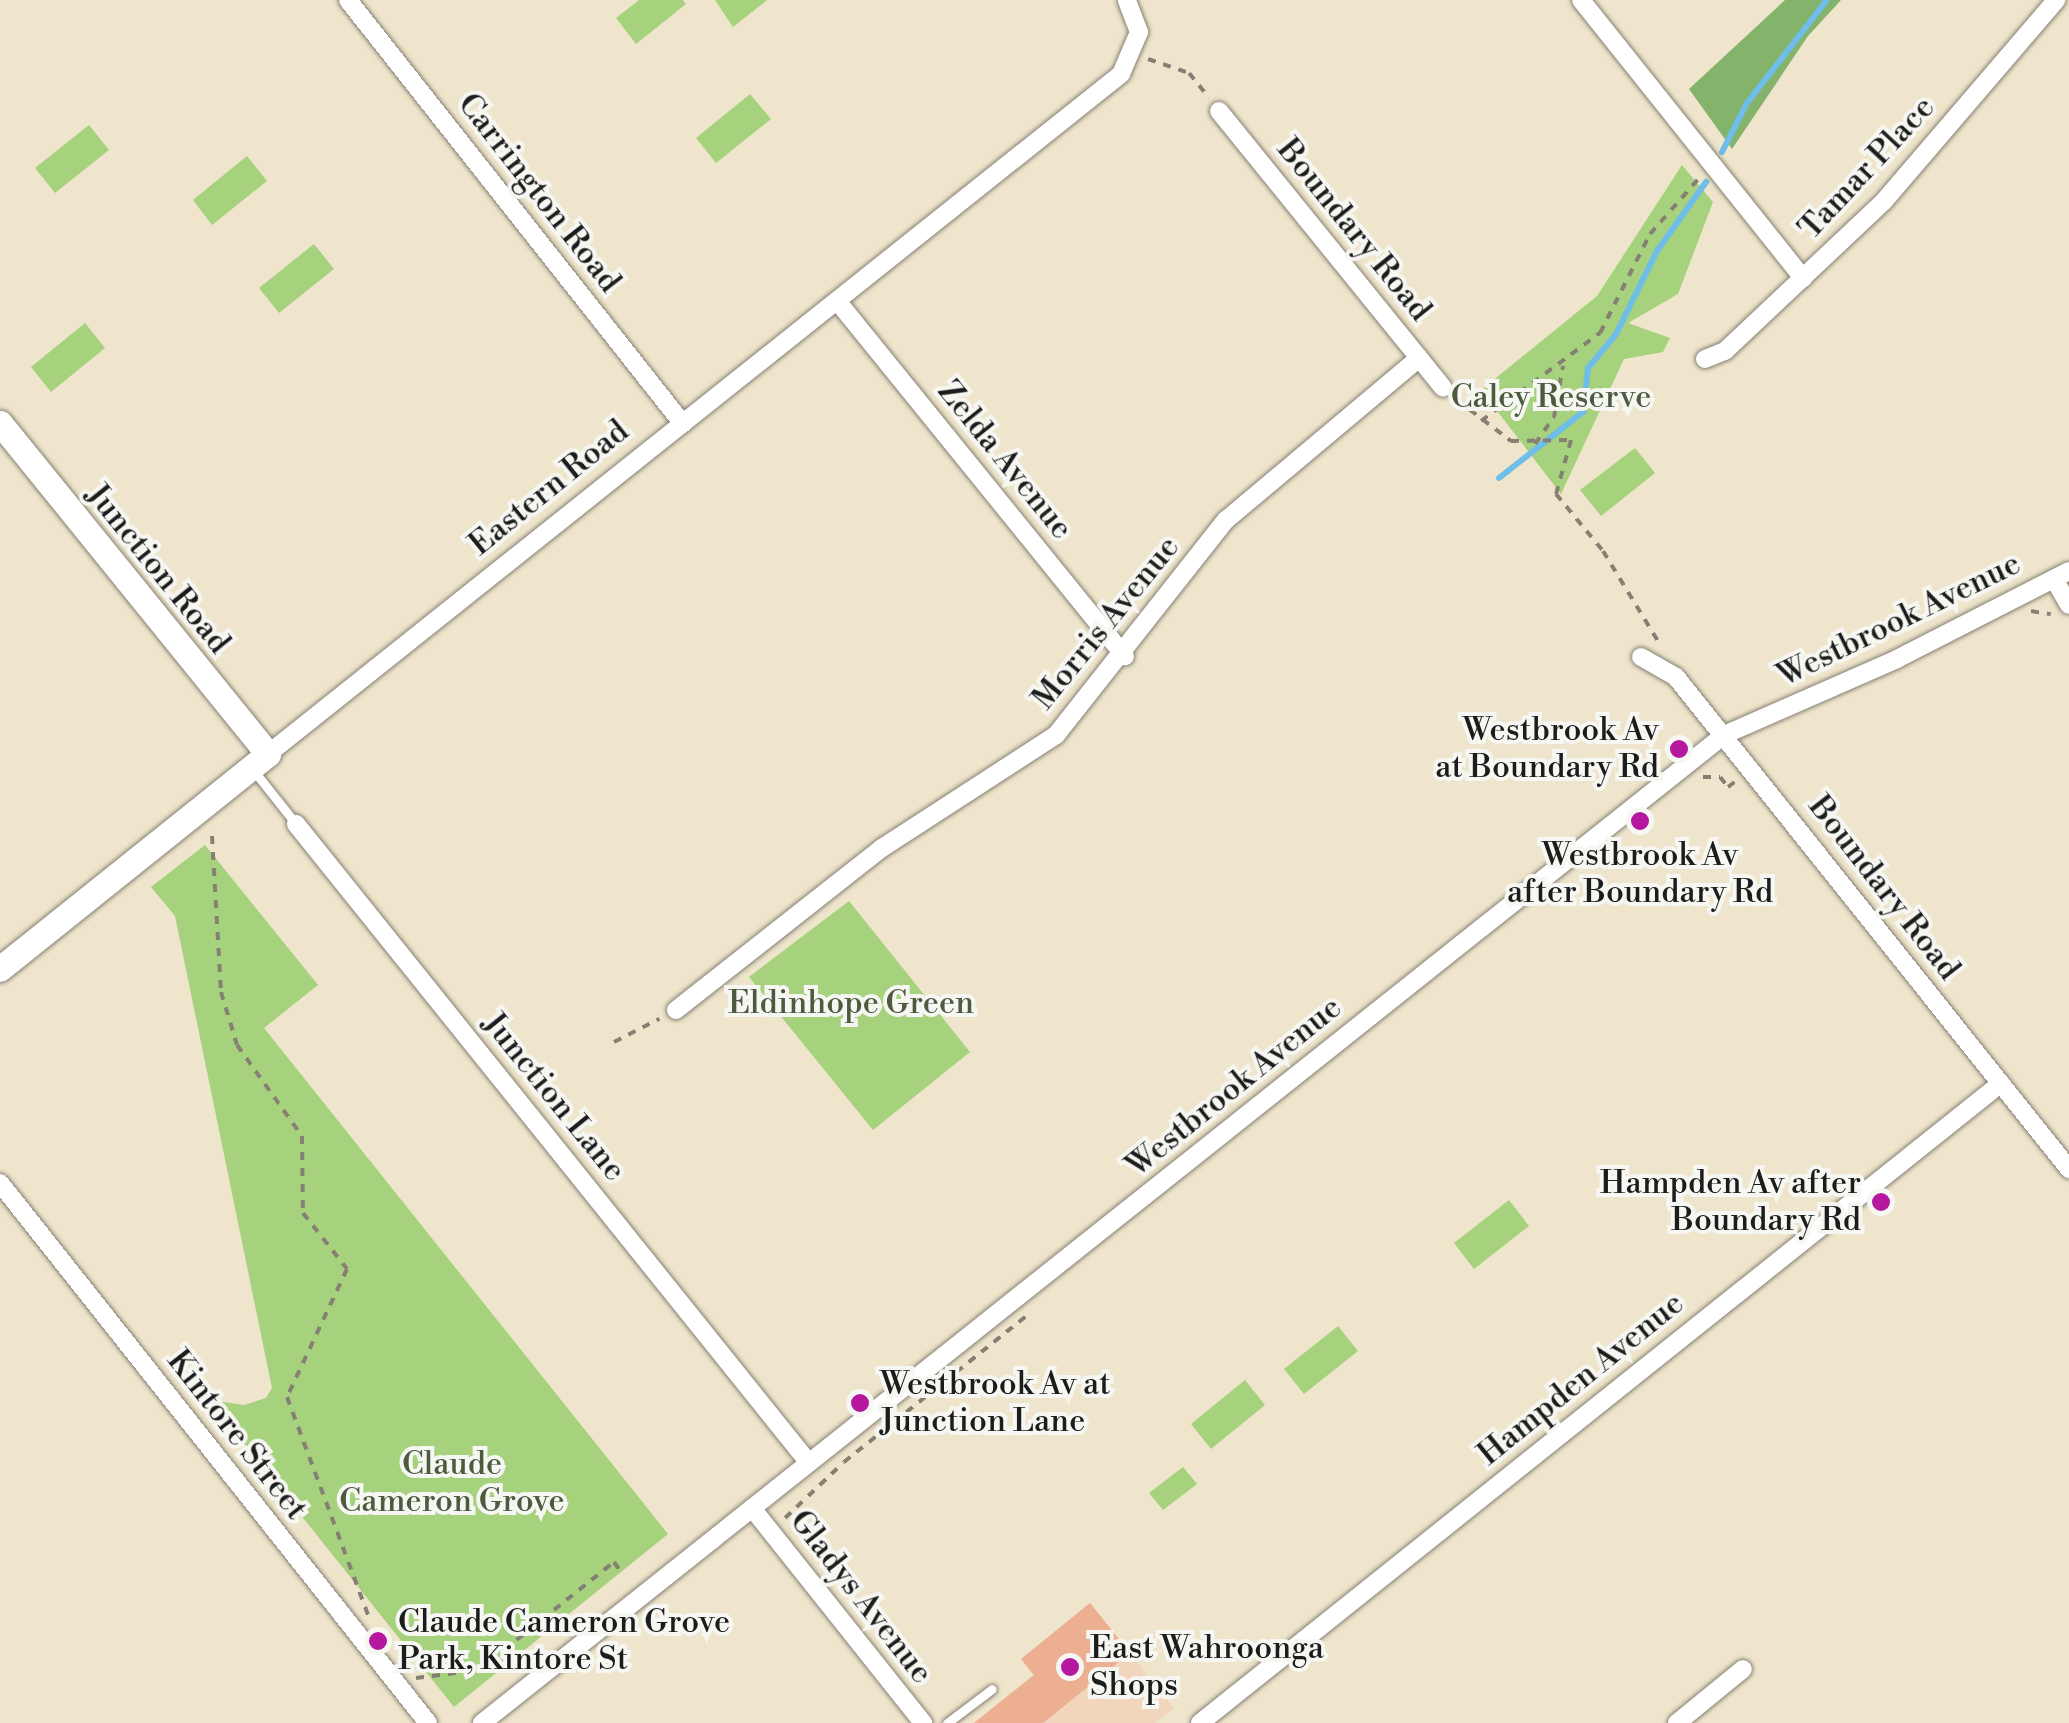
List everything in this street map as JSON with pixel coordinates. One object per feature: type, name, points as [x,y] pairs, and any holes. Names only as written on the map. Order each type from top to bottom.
[{"type":"main road","name":"Junction Road","points":[[0,423],[260,761]]},
{"type":"main road","name":"Eastern Road","points":[[0,969],[260,761]]},
{"type":"street","name":"Carrington Road","points":[[348,0],[683,424]]},
{"type":"street","points":[[1127,0],[1139,32],[1134,54]]},
{"type":"street","points":[[1582,0],[1803,278]]},
{"type":"street","name":"Tamar Place","points":[[1704,359],[1725,351],[1884,201],[2056,0]]},
{"type":"street","name":"Eastern Road","points":[[260,761],[1122,74],[1134,54]]},
{"type":"street","name":"Boundary Road","points":[[1219,111],[1443,388]]},
{"type":"street","name":"Zelda Avenue","points":[[838,302],[1125,656]]},
{"type":"street","name":"Morris Avenue","points":[[676,1010],[882,848],[1056,735],[1125,656],[1226,520],[1420,358]]},
{"type":"street","points":[[2061,575],[2069,605]]},
{"type":"street","name":"Westbrook Avenue","points":[[482,1723],[1724,735],[1898,659],[2061,575]]},
{"type":"street","name":"Boundary Road","points":[[1641,657],[1676,677],[2069,1169]]},
{"type":"street","name":"Junction Lane","points":[[296,824],[809,1463]]},
{"type":"street","name":"Hampden Avenue","points":[[1200,1723],[2000,1083]]},
{"type":"street","name":"Kintore Street","points":[[0,1183],[428,1723]]},
{"type":"street","name":"Gladys Avenue","points":[[752,1508],[922,1723]]},
{"type":"street","points":[[1677,1723],[1743,1669]]},
{"type":"lane","name":"Junction Lane","points":[[260,761],[296,824]]},
{"type":"lane","points":[[947,1723],[992,1689]]},
{"type":"path","points":[[1134,54],[1189,73],[1219,111]]},
{"type":"path","points":[[1481,421],[1600,333],[1650,234],[1713,165]]},
{"type":"path","points":[[1534,444],[1554,418],[1564,362]]},
{"type":"path","points":[[1443,388],[1511,441],[1534,444],[1571,440],[1556,494],[1603,551],[1676,677]]},
{"type":"path","points":[[1687,789],[1703,776],[1720,778],[1728,787],[1736,781]]},
{"type":"path","points":[[212,836],[221,992],[237,1044],[302,1136],[303,1213],[347,1269],[288,1398],[372,1626]]},
{"type":"path","points":[[614,1042],[676,1010]]},
{"type":"path","points":[[786,1518],[844,1462],[1047,1300]]},
{"type":"path","points":[[376,1659],[419,1679],[428,1672],[479,1670],[614,1562],[621,1572]]},
{"type":"shaded area","name":"East Wahroonga Shops","points":[[1090,1603],[1174,1708],[1155,1723],[974,1723],[1033,1675],[1021,1659]]},
{"type":"green space","points":[[639,0],[683,0],[686,4],[636,44],[616,18]]},
{"type":"green space","points":[[715,0],[767,0],[733,27]]},
{"type":"green space","points":[[1785,0],[1841,0],[1808,36],[1732,149],[1689,89]]},
{"type":"green space","points":[[750,94],[771,119],[716,163],[696,138]]},
{"type":"green space","points":[[89,125],[109,150],[55,193],[35,168]]},
{"type":"green space","points":[[247,156],[267,181],[212,225],[193,200]]},
{"type":"green space","name":"Caley Reserve","points":[[1682,165],[1713,202],[1678,294],[1628,323],[1670,338],[1663,352],[1624,359],[1561,494],[1481,390],[1597,296]]},
{"type":"green space","points":[[314,244],[334,269],[279,313],[259,288]]},
{"type":"green space","points":[[85,323],[105,348],[51,392],[31,367]]},
{"type":"green space","points":[[1635,448],[1655,473],[1601,516],[1580,490]]},
{"type":"green space","name":"Claude Cameron Grove","points":[[205,845],[318,985],[264,1028],[668,1534],[454,1707],[201,1390],[216,1401],[244,1405],[266,1398],[272,1388],[175,916],[151,887]]},
{"type":"green space","name":"Eldinhope Green","points":[[849,901],[970,1052],[873,1130],[749,977]]},
{"type":"green space","points":[[1509,1200],[1529,1226],[1474,1269],[1454,1243]]},
{"type":"green space","points":[[1338,1326],[1358,1351],[1304,1394],[1284,1369]]},
{"type":"green space","points":[[1245,1380],[1265,1405],[1211,1449],[1191,1424]]},
{"type":"green space","points":[[1183,1467],[1197,1484],[1163,1510],[1149,1493]]},
{"type":"building","name":"East Wahroonga Shops","points":[[1090,1603],[1130,1653],[1043,1723],[974,1723],[1034,1675],[1021,1659]]},
{"type":"waterway","points":[[1722,152],[1747,103],[1827,0]]},
{"type":"waterway","points":[[1499,478],[1583,412],[1588,368],[1616,334],[1657,251],[1706,182]]},
{"type":"place","name":"Westbrook Av at Boundary Rd","points":[[1679,749]]},
{"type":"place","name":"Westbrook Av after Boundary Rd","points":[[1640,821]]},
{"type":"place","name":"Hampden Av after Boundary Rd","points":[[1881,1202]]},
{"type":"place","name":"Westbrook Av at Junction Lane","points":[[860,1403]]},
{"type":"place","name":"Claude Cameron Grove Park, Kintore St","points":[[378,1641]]},
{"type":"place","name":"East Wahroonga Shops","points":[[1070,1667]]}]
